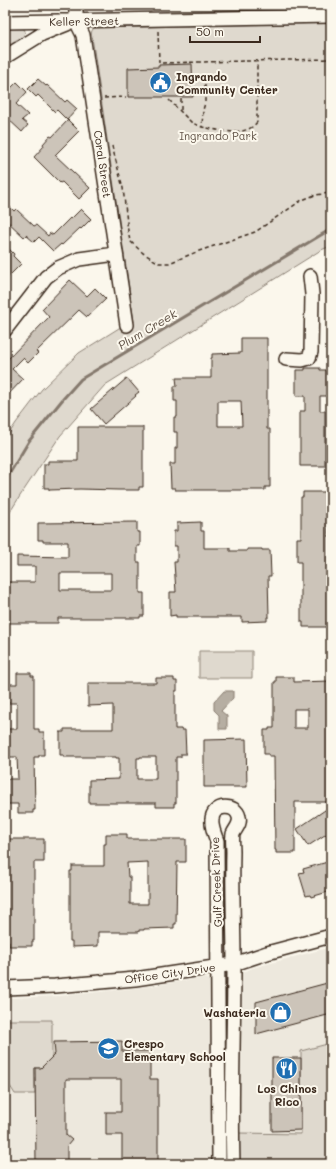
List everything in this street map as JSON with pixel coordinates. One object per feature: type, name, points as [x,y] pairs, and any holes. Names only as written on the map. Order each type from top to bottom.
[{"type":"street","name":"Coral Street","points":[[76,5],[76,21],[83,34],[94,98],[127,325]]},
{"type":"street","name":"Keller Street","points":[[5,22],[331,16]]},
{"type":"street","points":[[5,57],[42,34],[76,21]]},
{"type":"street","points":[[5,330],[46,277],[58,268],[79,259],[116,254]]},
{"type":"street","points":[[286,359],[302,360],[309,358],[311,352],[312,294],[310,276]]},
{"type":"street","name":"Gulf Creek Drive","points":[[219,1164],[217,841],[212,820],[214,812],[219,808],[226,807],[236,812],[239,817],[238,826],[233,834],[233,1164]]},
{"type":"street","name":"Office City Drive","points":[[5,988],[55,986],[135,979],[234,964],[331,936]]},
{"type":"path","points":[[158,19],[159,63],[331,59]]},
{"type":"path","points":[[169,100],[192,124],[216,130],[238,132],[249,129],[257,122],[257,60]]},
{"type":"path","points":[[202,127],[203,110],[206,103],[205,84]]},
{"type":"path","points":[[94,98],[126,97]]},
{"type":"path","points":[[181,99],[181,112]]},
{"type":"path","points":[[99,132],[110,140],[118,165],[123,188],[130,241],[142,253],[159,262],[168,262],[199,250],[255,232],[302,200],[315,195],[331,193]]},
{"type":"shaded area","points":[[224,691],[233,691],[233,698],[221,711],[227,716],[227,729],[219,729],[219,715],[214,710],[214,702]]},
{"type":"shaded area","points":[[331,947],[331,1043],[301,1051],[301,1134],[239,1133],[240,975],[252,968]]},
{"type":"shaded area","name":"Crespo Elementary School","points":[[206,978],[211,981],[213,985],[214,1164],[5,1164],[5,998],[59,996],[150,986]]},
{"type":"green space","name":"Ingrando Park","points":[[331,23],[331,246],[321,250],[105,385],[60,436],[5,520],[5,440],[16,423],[42,389],[79,353],[119,328],[134,322],[91,34],[92,30],[94,28]]},
{"type":"green space","points":[[5,28],[24,29],[24,36],[9,44],[6,44]]},
{"type":"green space","points":[[199,651],[252,651],[252,678],[199,678]]},
{"type":"green space","points":[[7,1020],[52,1020],[52,1057],[41,1068],[35,1068],[35,1094],[15,1094],[8,1083]]},
{"type":"green space","points":[[331,1043],[331,1164],[239,1164],[239,1133],[301,1134],[301,1051]]},
{"type":"building","name":"Ingrando Community Center","points":[[192,64],[193,97],[128,97],[128,68]]},
{"type":"building","points":[[38,79],[46,86],[47,85],[65,102],[67,100],[77,109],[67,120],[57,110],[55,112],[38,95],[36,97],[28,89]]},
{"type":"building","points":[[17,82],[27,92],[16,104],[28,115],[22,120],[28,125],[22,132],[5,116],[5,84],[10,89]]},
{"type":"building","points":[[68,120],[79,131],[55,155],[90,188],[79,199],[62,182],[60,183],[34,157],[44,146],[43,144],[50,136],[52,137]]},
{"type":"building","points":[[5,202],[14,211],[16,209],[34,226],[36,225],[48,236],[50,233],[53,235],[81,209],[91,219],[62,245],[61,244],[53,251],[39,237],[34,242],[26,235],[24,237],[5,219]]},
{"type":"building","points":[[5,245],[21,264],[5,280]]},
{"type":"building","points":[[70,280],[87,296],[95,288],[106,299],[87,317],[79,310],[36,352],[38,353],[28,363],[23,358],[12,369],[23,379],[5,398],[5,362],[49,317],[42,309]]},
{"type":"building","points":[[241,338],[267,338],[267,429],[270,429],[270,487],[265,487],[265,490],[175,490],[175,488],[171,488],[170,464],[175,464],[175,448],[177,448],[177,432],[174,432],[174,417],[177,417],[177,401],[174,401],[174,386],[177,386],[176,378],[211,378],[212,354],[241,353]],"holes":[[[218,401],[241,401],[242,426],[218,426]]]},
{"type":"building","points":[[305,368],[331,370],[331,396],[320,396],[320,411],[325,411],[325,466],[300,466],[300,411],[305,411],[305,396],[296,396],[296,370],[305,370]]},
{"type":"building","points":[[127,378],[139,392],[104,424],[91,409]]},
{"type":"building","points":[[78,427],[143,427],[143,487],[139,487],[139,490],[49,490],[49,488],[44,488],[44,464],[48,464],[48,461],[78,461]]},
{"type":"building","points":[[303,492],[326,492],[326,497],[329,497],[328,536],[331,536],[331,563],[328,563],[330,602],[329,622],[327,622],[327,627],[303,627],[303,622],[301,622],[301,562],[297,562],[297,538],[301,538],[301,497],[303,497]]},
{"type":"building","points":[[137,522],[137,532],[140,532],[140,546],[137,546],[137,562],[140,562],[140,593],[144,593],[144,616],[140,616],[140,618],[58,618],[58,623],[5,623],[5,582],[35,582],[35,566],[17,566],[17,556],[68,557],[68,542],[43,542],[43,540],[38,540],[38,523]],"holes":[[[60,573],[111,573],[111,590],[60,590]]]},
{"type":"building","points":[[201,522],[201,531],[204,531],[204,548],[230,548],[230,551],[247,551],[247,549],[270,550],[271,576],[268,576],[269,617],[267,617],[267,621],[242,622],[242,617],[170,616],[170,592],[176,592],[174,562],[177,562],[177,546],[174,546],[174,531],[177,531],[177,523]]},
{"type":"building","points":[[17,673],[31,673],[31,676],[34,676],[34,729],[39,729],[39,732],[44,732],[44,755],[34,757],[35,810],[33,810],[33,813],[18,813],[18,804],[5,804],[5,779],[18,779],[17,757],[8,757],[8,755],[5,755],[5,732],[8,732],[8,729],[17,729],[17,703],[5,703],[5,684],[17,684]]},
{"type":"building","points":[[276,677],[294,677],[294,682],[331,681],[331,802],[295,802],[295,853],[276,853],[275,850],[274,756],[264,754],[264,730],[274,728],[274,682],[276,682]],"holes":[[[294,709],[308,709],[308,728],[294,728]]]},
{"type":"building","points":[[156,678],[174,678],[174,681],[177,681],[177,691],[175,691],[175,729],[185,730],[186,754],[181,754],[181,757],[176,757],[176,803],[174,803],[174,807],[156,807],[156,803],[89,803],[89,780],[119,779],[119,758],[64,757],[64,755],[60,755],[60,732],[64,732],[64,729],[113,729],[113,705],[88,706],[88,683],[156,683]],"holes":[[[156,757],[156,779],[137,779],[137,758]]]},
{"type":"building","points":[[246,739],[247,787],[204,787],[204,740]]},
{"type":"building","points":[[331,806],[331,831],[308,846],[297,829]]},
{"type":"building","points":[[106,834],[127,834],[127,839],[186,839],[186,862],[177,862],[176,924],[174,924],[174,928],[144,929],[139,930],[139,932],[98,932],[98,946],[72,947],[72,941],[70,941],[70,871],[72,871],[72,866],[104,866],[104,844],[106,844]],"holes":[[[148,862],[148,904],[130,904],[130,877],[128,877],[127,863]]]},
{"type":"building","points":[[5,839],[44,839],[44,862],[34,862],[34,941],[32,941],[32,946],[9,946],[9,941],[6,941]]},
{"type":"building","points":[[331,861],[331,891],[311,897],[310,895],[306,896],[299,873],[304,872],[303,869]]},
{"type":"building","points":[[331,982],[331,1014],[256,1034],[256,1002]]},
{"type":"building","points":[[122,1041],[122,1051],[150,1051],[150,1079],[158,1079],[158,1164],[122,1164],[122,1135],[106,1135],[106,1112],[121,1112],[121,1079],[66,1079],[66,1135],[72,1140],[67,1146],[67,1164],[36,1164],[35,1068],[41,1068],[55,1054],[54,1042]]},
{"type":"building","points":[[272,1058],[301,1058],[301,1130],[272,1131]]},
{"type":"waterway","name":"Plum Creek","points":[[5,481],[29,441],[81,379],[331,229]]},
{"type":"place","name":"Ingrando Community Center","points":[[160,82]]},
{"type":"place","name":"Washateria","points":[[281,1012]]},
{"type":"place","name":"Crespo Elementary School","points":[[109,1049]]},
{"type":"place","name":"Los Chinos Rico","points":[[287,1068]]}]
